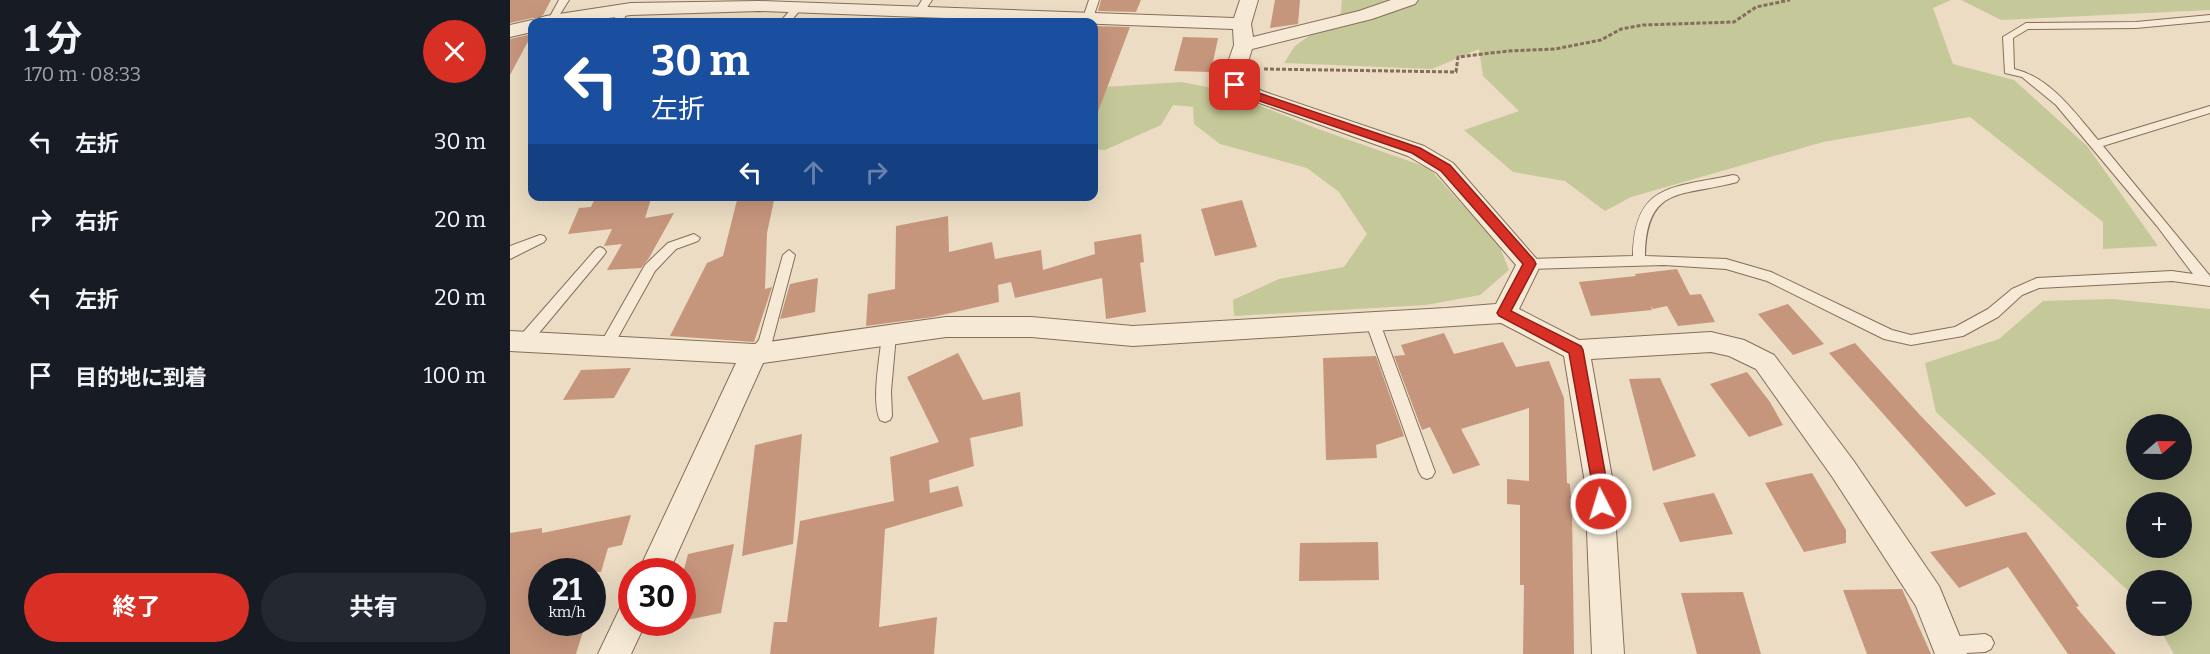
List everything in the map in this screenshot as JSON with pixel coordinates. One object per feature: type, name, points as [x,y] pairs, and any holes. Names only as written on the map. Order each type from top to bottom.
[{"type":"street","points":[[1249,0],[1235,85],[1255,95],[1416,151],[1445,168],[1529,264],[1504,313]]},
{"type":"street","points":[[1098,19],[1243,35],[1365,15],[1409,0]]},
{"type":"street","points":[[575,18],[627,10],[761,3],[791,16],[923,6],[1088,18]]},
{"type":"street","points":[[510,31],[528,27]]},
{"type":"street","points":[[517,341],[754,354],[957,327],[1030,327],[1133,336],[1504,313],[1576,350],[1712,342],[1735,347],[1765,362],[1843,469],[1928,597],[1949,650]]},
{"type":"street","points":[[1576,350],[1599,483],[1608,654]]},
{"type":"street","points":[[659,558],[754,354]]},
{"type":"street","points":[[614,654],[623,636]]},
{"type":"lane","points":[[548,18],[564,0]]},
{"type":"lane","points":[[1088,18],[1095,0]]},
{"type":"lane","points":[[2207,280],[2060,103],[2026,75],[2009,71],[2008,37],[2026,27],[2136,26],[2182,19],[2210,18]]},
{"type":"lane","points":[[2095,145],[2210,109]]},
{"type":"lane","points":[[1639,261],[1639,239],[1643,219],[1660,196],[1733,179]]},
{"type":"lane","points":[[606,346],[650,268],[672,246],[694,238]]},
{"type":"lane","points":[[510,254],[513,250],[540,239]]},
{"type":"lane","points":[[517,341],[600,252]]},
{"type":"lane","points":[[754,354],[765,342],[789,255]]},
{"type":"lane","points":[[1529,264],[1639,261],[1726,264],[1771,277],[1889,335],[1911,340],[1958,332],[1993,313],[2017,292],[2037,283],[2172,276],[2207,280]]},
{"type":"lane","points":[[1373,322],[1427,472]]},
{"type":"lane","points":[[885,416],[884,391],[889,335]]},
{"type":"lane","points":[[1949,650],[1985,643]]},
{"type":"path","points":[[1236,68],[1456,72],[1458,57],[1508,51],[1555,50],[1601,40],[1621,29],[1643,25],[1734,22],[1756,7],[1790,0]]},
{"type":"green space","points":[[1342,0],[1951,0],[1933,8],[1953,64],[2014,80],[2087,146],[2158,246],[2103,249],[2103,222],[1970,117],[1823,142],[1631,197],[1605,211],[1565,181],[1513,172],[1464,130],[1519,111],[1483,76],[1479,49],[1432,69],[1284,63],[1295,46],[1341,13]]},
{"type":"green space","points":[[1961,0],[2210,0],[2210,10],[2001,20]]},
{"type":"green space","points":[[1181,82],[1218,89],[1318,129],[1429,168],[1499,245],[1509,270],[1480,295],[1426,305],[1234,316],[1233,300],[1279,279],[1344,267],[1367,234],[1339,192],[1307,168],[1220,144],[1194,124],[1193,107],[1173,105],[1161,125],[1105,150],[1098,149],[1098,90],[1105,87]]},
{"type":"green space","points":[[2112,299],[2210,309],[2210,654],[2174,654],[2164,636],[2192,636],[2192,570],[2126,570],[2126,589],[1936,412],[1925,363],[1999,339],[2043,301]]},
{"type":"building","points":[[510,0],[551,0],[543,15],[538,18],[510,23]]},
{"type":"building","points":[[1101,0],[1141,0],[1136,12],[1098,11]]},
{"type":"building","points":[[1275,0],[1300,0],[1298,24],[1270,28]]},
{"type":"building","points":[[1098,26],[1130,27],[1098,112]]},
{"type":"building","points":[[528,35],[528,41],[510,75],[510,39]]},
{"type":"building","points":[[1183,37],[1218,38],[1211,72],[1174,71]]},
{"type":"building","points":[[1242,200],[1257,247],[1215,256],[1201,209]]},
{"type":"building","points":[[594,201],[650,201],[645,218],[674,213],[641,268],[607,270],[622,244],[604,246],[612,229],[568,234],[579,208],[591,207]]},
{"type":"building","points":[[737,201],[774,201],[767,233],[765,289],[772,287],[754,342],[670,336],[707,263],[723,256]]},
{"type":"building","points":[[948,216],[949,252],[992,242],[995,259],[1041,250],[1043,270],[1095,254],[1094,242],[1141,234],[1144,262],[1140,263],[1146,312],[1106,319],[1102,278],[1015,298],[1011,282],[998,285],[999,302],[933,317],[866,326],[868,294],[895,289],[896,226]]},
{"type":"building","points":[[1677,269],[1690,295],[1701,294],[1715,322],[1678,326],[1667,306],[1653,309],[1651,306],[1652,310],[1591,316],[1579,282],[1636,276],[1635,274]]},
{"type":"building","points":[[818,278],[815,312],[780,319],[790,284]]},
{"type":"building","points":[[1788,304],[1824,344],[1793,355],[1758,314]]},
{"type":"building","points":[[1444,333],[1454,354],[1503,342],[1516,367],[1549,361],[1564,398],[1567,483],[1570,484],[1572,510],[1574,654],[1523,654],[1524,585],[1520,585],[1520,505],[1507,504],[1507,479],[1529,481],[1529,408],[1461,429],[1480,465],[1453,474],[1430,427],[1422,430],[1394,356],[1405,355],[1401,345]]},
{"type":"building","points":[[1855,343],[1996,494],[1966,507],[1829,353]]},
{"type":"building","points":[[958,353],[983,400],[1020,392],[1023,426],[970,438],[974,466],[929,480],[930,493],[958,486],[963,506],[885,529],[879,627],[937,617],[934,654],[770,654],[774,622],[787,622],[800,521],[894,501],[890,457],[939,442],[907,377]]},
{"type":"building","points":[[1376,356],[1404,436],[1376,445],[1377,458],[1326,460],[1323,358]]},
{"type":"building","points":[[631,368],[614,398],[563,400],[581,370]]},
{"type":"building","points":[[1747,372],[1770,402],[1783,425],[1749,437],[1710,384]]},
{"type":"building","points":[[1660,378],[1696,456],[1653,471],[1629,379]]},
{"type":"building","points":[[802,434],[793,544],[742,556],[755,445]]},
{"type":"building","points":[[1812,473],[1846,530],[1846,543],[1804,552],[1765,483]]},
{"type":"building","points":[[1714,493],[1733,534],[1680,542],[1663,503]]},
{"type":"building","points":[[631,515],[622,545],[608,548],[605,558],[528,558],[528,636],[582,636],[576,654],[510,654],[510,533],[542,528],[542,533]]},
{"type":"building","points":[[2026,532],[2079,606],[2076,607],[2116,654],[2068,654],[2008,567],[1959,588],[1930,552]]},
{"type":"building","points":[[1378,542],[1379,580],[1299,581],[1300,543]]},
{"type":"building","points":[[734,544],[721,613],[696,618],[696,558],[687,558],[688,554]]},
{"type":"building","points":[[1902,589],[1931,654],[1867,654],[1843,590]]},
{"type":"building","points":[[1743,592],[1761,654],[1697,654],[1681,593]]},
{"type":"route","points":[[1235,85],[1304,113],[1416,151],[1445,168],[1492,220],[1529,264],[1504,313],[1576,350],[1601,504]]}]
